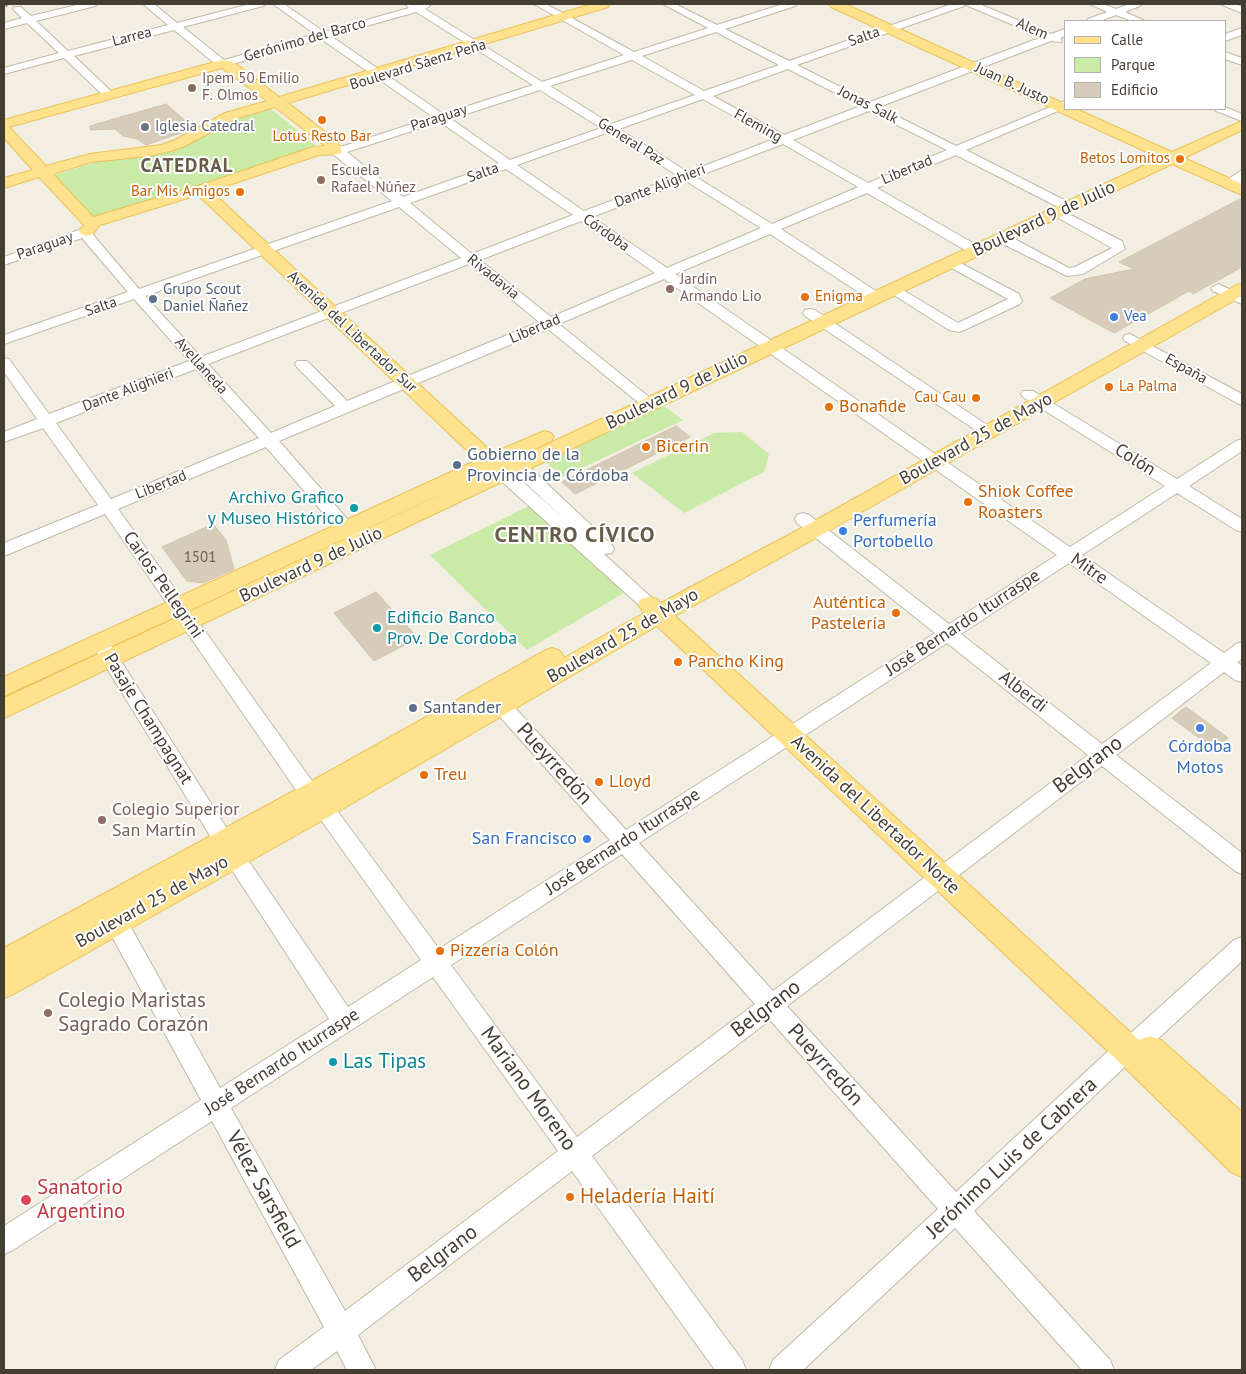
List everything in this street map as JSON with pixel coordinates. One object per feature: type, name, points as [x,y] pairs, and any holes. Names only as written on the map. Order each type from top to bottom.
[{"type":"main road","name":"Juan B. Justo","points":[[836,4],[973,67],[1062,105]]},
{"type":"main road","name":"Boulevard Sáenz Peña","points":[[4,184],[115,156],[165,148],[180,143],[214,124],[232,121],[274,105],[608,5]]},
{"type":"main road","name":"Gerónimo del Barco","points":[[4,124],[222,64]]},
{"type":"main road","name":"Rivadavia","points":[[222,64],[220,68],[332,144],[335,151]]},
{"type":"main road","name":"Rivadavia","points":[[274,105],[317,146],[318,150]]},
{"type":"main road","name":"Juan B. Justo","points":[[1072,110],[1158,152],[1240,184]]},
{"type":"main road","name":"Boulevard 9 de Julio","points":[[870,293],[893,290],[951,262],[969,247],[1002,238],[1158,152],[1241,118]]},
{"type":"main road","name":"Boulevard 9 de Julio","points":[[4,709],[105,651],[969,247],[1173,158],[1241,118]]},
{"type":"main road","name":"Avellaneda","points":[[4,130],[76,225],[90,227]]},
{"type":"main road","name":"Avellaneda","points":[[4,146],[40,176]]},
{"type":"main road","points":[[318,150],[335,151]]},
{"type":"main road","name":"Paraguay","points":[[209,190],[318,150]]},
{"type":"main road","name":"Paraguay","points":[[90,227],[335,151]]},
{"type":"main road","name":"Boulevard Sáenz Peña","points":[[4,190],[40,176]]},
{"type":"main road","name":"Avenida del Libertador Sur","points":[[209,190],[504,464]]},
{"type":"main road","name":"Boulevard 25 de Mayo","points":[[4,962],[111,914],[316,801],[659,606],[1137,341],[1235,289]]},
{"type":"main road","name":"Avenida del Libertador Norte","points":[[659,606],[1133,1044],[1242,1132]]},
{"type":"main road","name":"Boulevard 9 de Julio","points":[[4,687],[105,651]]},
{"type":"main road","name":"Boulevard 25 de Mayo","points":[[4,985],[111,914]]},
{"type":"main road","name":"Avenida del Libertador Norte","points":[[1133,1044],[1242,1161]]},
{"type":"street","points":[[4,26],[92,4]]},
{"type":"street","name":"Rivadavia","points":[[148,4],[222,64]]},
{"type":"street","name":"Larrea","points":[[4,71],[260,4]]},
{"type":"street","name":"Córdoba","points":[[278,4],[928,458]]},
{"type":"street","name":"Gerónimo del Barco","points":[[222,64],[414,6],[434,4]]},
{"type":"street","name":"Fleming","points":[[540,4],[704,95],[969,247]]},
{"type":"street","name":"Jonas Salk","points":[[668,4],[870,106],[1060,206],[1117,244],[1119,249],[1115,253],[1073,273],[1062,271]]},
{"type":"street","name":"Paraguay","points":[[335,151],[792,4]]},
{"type":"street","name":"Salta","points":[[4,340],[610,129],[889,28],[961,4]]},
{"type":"street","name":"Alem","points":[[971,4],[1064,43]]},
{"type":"street","points":[[1095,4],[1137,20]]},
{"type":"street","points":[[1095,20],[1137,4]]},
{"type":"street","points":[[1225,4],[1242,10]]},
{"type":"street","name":"General Paz","points":[[414,6],[770,228],[870,293]]},
{"type":"street","points":[[18,9],[109,95]]},
{"type":"street","points":[[1226,38],[1242,31]]},
{"type":"street","name":"Dante Alighieri","points":[[4,438],[1064,32]]},
{"type":"street","points":[[1226,55],[1242,62]]},
{"type":"street","name":"Libertad","points":[[4,550],[549,323],[1062,105]]},
{"type":"street","points":[[1222,110],[1241,118]]},
{"type":"street","name":"Rivadavia","points":[[335,151],[343,155],[643,399]]},
{"type":"street","name":"Paraguay","points":[[4,261],[76,236],[90,227]]},
{"type":"street","name":"Avellaneda","points":[[90,227],[88,237],[136,295],[269,440],[352,535]]},
{"type":"street","points":[[1002,238],[1062,271]]},
{"type":"street","points":[[893,290],[954,327],[966,327],[1015,301],[1014,297],[951,262]]},
{"type":"street","points":[[817,318],[982,428]]},
{"type":"street","name":"España","points":[[1137,341],[1242,400]]},
{"type":"street","name":"Carlos Pellegrini","points":[[4,362],[185,614],[316,801]]},
{"type":"street","points":[[302,364],[345,408]]},
{"type":"street","name":"Colón","points":[[1035,398],[1242,526]]},
{"type":"street","name":"José Bernardo Iturraspe","points":[[4,1241],[1242,444]]},
{"type":"street","name":"Mitre","points":[[928,458],[1242,675]]},
{"type":"street","name":"Avenida del Libertador Norte","points":[[504,464],[659,606]]},
{"type":"street","name":"Alberdi","points":[[810,524],[1242,865]]},
{"type":"street","name":"Belgrano","points":[[289,1370],[1242,649]]},
{"type":"street","name":"Pasaje Champagnat","points":[[105,651],[229,849],[344,1021]]},
{"type":"street","name":"Pueyrredón","points":[[496,699],[1100,1370]]},
{"type":"street","name":"Mariano Moreno","points":[[316,801],[732,1370]]},
{"type":"street","name":"Vélez Sarsfield","points":[[111,914],[362,1370]]},
{"type":"street","name":"Jerónimo Luis de Cabrera","points":[[783,1370],[1133,1044],[1242,947]]},
{"type":"green space","points":[[271,109],[319,148],[94,222],[49,177],[115,156],[147,152],[214,124],[232,121]]},
{"type":"green space","points":[[664,406],[683,420],[563,477],[546,462]]},
{"type":"green space","points":[[742,432],[769,454],[764,472],[684,513],[632,473],[714,433]]},
{"type":"green space","points":[[531,505],[627,591],[527,650],[430,555]]},
{"type":"building","name":"Iglesia Catedral","points":[[166,104],[188,123],[189,130],[146,145],[137,139],[123,136],[115,129],[91,130],[90,126]]},
{"type":"building","points":[[1242,198],[1242,267],[1193,294],[1189,291],[1114,333],[1050,298],[1085,279],[1134,269],[1119,262]]},
{"type":"building","points":[[676,426],[690,437],[575,494],[562,482]]},
{"type":"building","points":[[213,524],[226,540],[234,569],[203,583],[187,581],[162,547]]},
{"type":"building","name":"Edificio Banco Prov. De Cordoba","points":[[376,592],[418,638],[374,661],[334,613]]},
{"type":"building","name":"Córdoba Motos","points":[[1186,707],[1228,738],[1214,749],[1172,718]]},
{"type":"railway","points":[[4,6],[13,4]]},
{"type":"place","name":"Ipem 50 Emilio F. Olmos","points":[[192,88]]},
{"type":"place","name":"Lotus Resto Bar","points":[[322,120]]},
{"type":"place","name":"Iglesia Catedral","points":[[145,127]]},
{"type":"place","name":"Betos Lomitos","points":[[1180,159]]},
{"type":"place","name":"Escuela Rafael Núñez","points":[[321,180]]},
{"type":"place","name":"Bar Mis Amigos","points":[[240,192]]},
{"type":"place","name":"Jardín Armando Lio","points":[[670,289]]},
{"type":"place","name":"Enigma","points":[[805,297]]},
{"type":"place","name":"Grupo Scout Daniel Ñañez","points":[[153,299]]},
{"type":"place","name":"Vea","points":[[1114,317]]},
{"type":"place","name":"La Palma","points":[[1109,387]]},
{"type":"place","name":"Cau Cau","points":[[976,398]]},
{"type":"place","name":"Bonafide","points":[[829,407]]},
{"type":"place","name":"Bicerin","points":[[646,447]]},
{"type":"place","name":"Gobierno de la Provincia de Córdoba","points":[[457,465]]},
{"type":"place","name":"Shiok Coffee Roasters","points":[[968,502]]},
{"type":"place","name":"Archivo Grafico y Museo Histórico","points":[[354,508]]},
{"type":"place","name":"Perfumería Portobello","points":[[843,531]]},
{"type":"place","name":"Auténtica Pastelería","points":[[896,613]]},
{"type":"place","name":"Edificio Banco Prov. De Cordoba","points":[[377,628]]},
{"type":"place","name":"Pancho King","points":[[678,662]]},
{"type":"place","name":"Santander","points":[[413,708]]},
{"type":"place","name":"Córdoba Motos","points":[[1200,728]]},
{"type":"place","name":"Treu","points":[[424,775]]},
{"type":"place","name":"Lloyd","points":[[599,782]]},
{"type":"place","name":"Colegio Superior San Martín","points":[[102,820]]},
{"type":"place","name":"San Francisco","points":[[587,839]]},
{"type":"place","name":"Pizzería Colón","points":[[440,951]]},
{"type":"place","name":"Colegio Maristas Sagrado Corazón","points":[[48,1013]]},
{"type":"place","name":"Las Tipas","points":[[333,1062]]},
{"type":"place","name":"Heladería Haití","points":[[570,1197]]},
{"type":"place","name":"Sanatorio Argentino","points":[[26,1200]]},
{"type":"district","name":"CATEDRAL","points":[[187,167]]},
{"type":"district","name":"CENTRO CÍVICO","points":[[575,536]]}]
